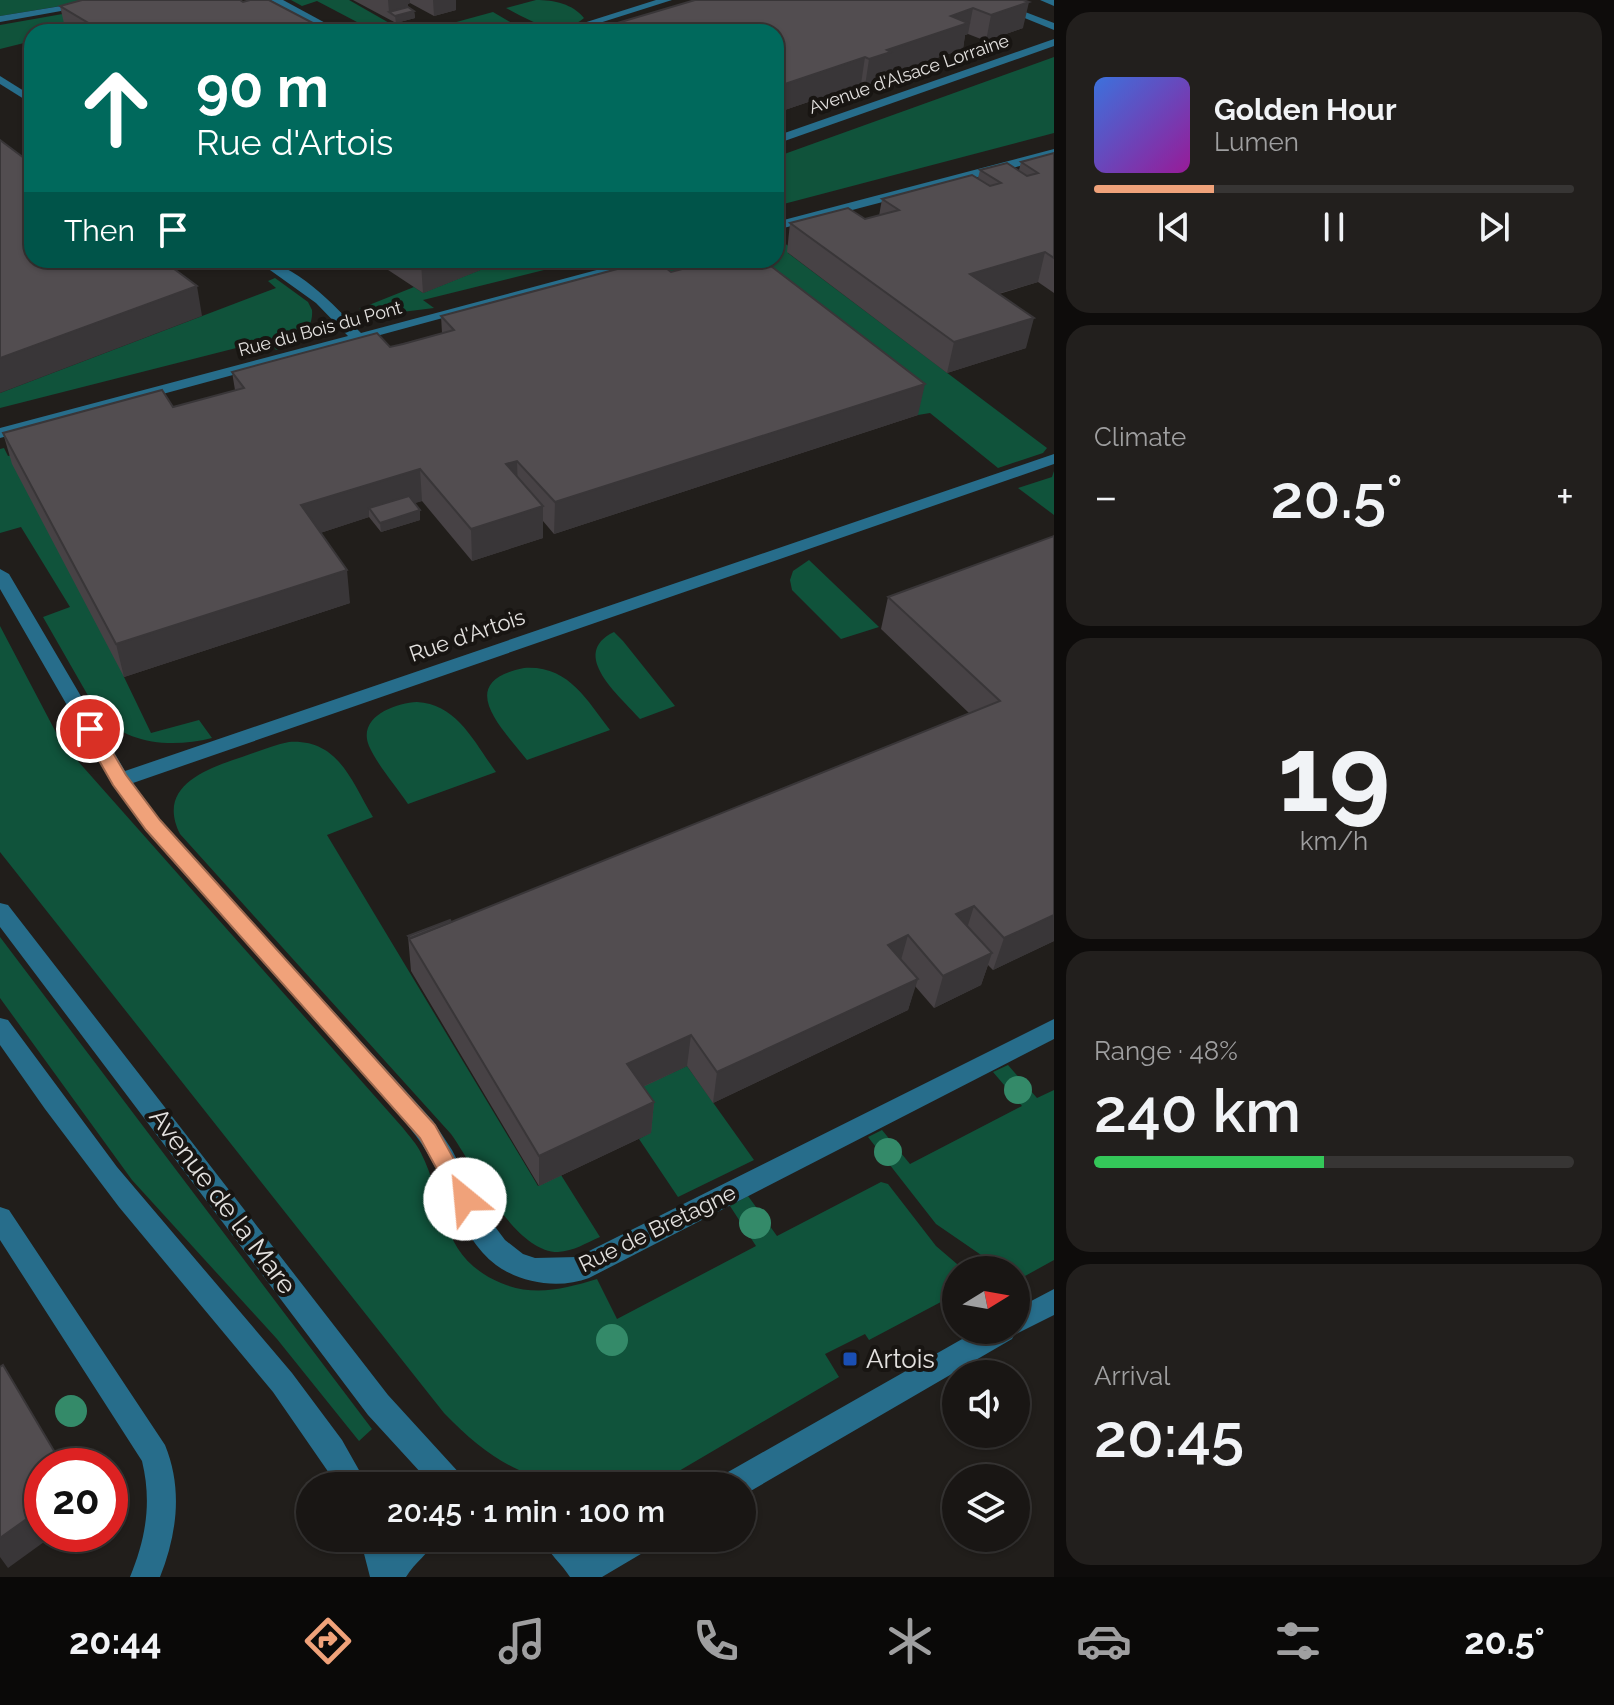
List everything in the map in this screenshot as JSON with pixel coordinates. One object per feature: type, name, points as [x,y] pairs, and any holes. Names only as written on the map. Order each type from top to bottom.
[{"type":"street","points":[[0,19],[117,0]]},
{"type":"street","points":[[275,0],[322,24]]},
{"type":"street","points":[[587,24],[667,0]]},
{"type":"street","points":[[985,0],[1054,27]]},
{"type":"street","points":[[1045,0],[1054,3]]},
{"type":"street","name":"Avenue d'Alsace Lorraine","points":[[784,137],[1054,42]]},
{"type":"street","points":[[0,79],[24,96]]},
{"type":"street","points":[[784,224],[1054,153]]},
{"type":"street","points":[[275,268],[321,300],[358,338]]},
{"type":"street","name":"Rue du Bois du Pont","points":[[0,433],[620,268]]},
{"type":"street","name":"Rue d'Artois","points":[[120,780],[1054,459]]},
{"type":"street","points":[[0,574],[120,780]]},
{"type":"street","name":"Rue de Bretagne","points":[[120,780],[153,825],[427,1132],[476,1222],[496,1249],[519,1266],[555,1274],[580,1269],[1054,1028]]},
{"type":"street","name":"Avenue de la Mare","points":[[0,911],[378,1405],[439,1472]]},
{"type":"street","points":[[0,1027],[62,1114],[145,1220],[249,1339],[319,1427],[346,1472]]},
{"type":"street","points":[[0,1218],[155,1455],[163,1481],[164,1509],[160,1538],[145,1577]]},
{"type":"street","points":[[1030,1315],[1054,1301]]},
{"type":"street","points":[[755,1472],[979,1344]]},
{"type":"street","points":[[379,1552],[387,1577]]},
{"type":"street","points":[[387,1577],[405,1552]]},
{"type":"street","points":[[571,1552],[586,1574],[620,1552]]},
{"type":"green space","points":[[0,0],[97,0],[0,16]]},
{"type":"green space","points":[[142,0],[181,0],[93,24],[24,24],[24,43],[0,49],[0,25]]},
{"type":"green space","points":[[291,0],[349,0],[391,24],[361,24],[317,1],[302,6]]},
{"type":"green space","points":[[536,0],[550,1],[574,9],[584,18],[574,24],[540,24],[506,8]]},
{"type":"green space","points":[[493,12],[513,24],[449,24]]},
{"type":"green space","points":[[1054,57],[1054,133],[784,204],[784,154]]},
{"type":"green space","points":[[784,243],[794,250],[788,253],[1047,448],[1043,453],[998,468],[930,413],[918,415],[627,276],[656,268],[784,268]]},
{"type":"green space","points":[[485,268],[552,268],[423,300],[434,308],[394,313],[359,309],[414,287],[423,293]]},
{"type":"green space","points":[[275,278],[308,302],[312,310],[306,330],[283,347],[276,350],[268,340],[0,408],[0,393],[276,288],[268,281]]},
{"type":"green space","points":[[57,444],[124,677],[151,733],[199,720],[212,738],[181,743],[151,741],[136,738],[110,724],[98,713],[43,617],[70,607],[21,527],[0,533],[0,449],[4,448],[8,456]]},
{"type":"green space","points":[[1054,471],[1054,515],[1018,488],[1052,477]]},
{"type":"green space","points":[[809,560],[879,627],[841,639],[792,590],[790,580],[793,571]]},
{"type":"green space","points":[[0,626],[61,742],[415,1143],[455,1244],[481,1272],[501,1283],[537,1291],[597,1279],[617,1319],[756,1246],[730,1206],[748,1196],[777,1236],[881,1182],[888,1184],[936,1246],[948,1256],[942,1256],[942,1301],[869,1340],[865,1334],[825,1354],[839,1377],[677,1472],[524,1472],[517,1469],[480,1446],[444,1413],[0,852]]},
{"type":"green space","points":[[614,632],[675,706],[640,719],[611,687],[602,675],[596,652],[601,641]]},
{"type":"green space","points":[[524,668],[553,672],[564,678],[584,696],[610,730],[527,760],[496,721],[487,695],[491,684],[503,675]]},
{"type":"green space","points":[[417,702],[431,704],[454,717],[496,772],[408,804],[377,761],[367,736],[368,727],[380,714],[399,705]]},
{"type":"green space","points":[[289,742],[320,747],[342,765],[350,777],[373,817],[327,835],[538,1186],[561,1175],[600,1237],[558,1252],[541,1248],[526,1238],[497,1205],[451,1134],[180,834],[174,817],[174,803],[188,782],[214,767]]},
{"type":"green space","points":[[0,937],[372,1429],[359,1441],[277,1339],[132,1180],[0,998]]},
{"type":"green space","points":[[1008,1065],[1037,1098],[1054,1090],[1054,1260],[1030,1273],[1030,1256],[983,1256],[936,1224],[868,1137],[882,1130],[910,1164],[1022,1106],[993,1072]]},
{"type":"green space","points":[[687,1066],[754,1160],[678,1197],[639,1139],[650,1133],[625,1095]]},
{"type":"building","points":[[82,0],[269,0],[315,24],[90,24],[60,6]]},
{"type":"building","points":[[695,0],[1029,2],[991,15],[973,8],[951,16],[968,23],[887,50],[891,52],[869,59],[865,57],[784,84],[784,24],[614,24]]},
{"type":"building","points":[[408,7],[414,11],[395,16],[389,12]]},
{"type":"building","points":[[0,140],[24,158],[24,268],[173,268],[197,286],[0,358]]},
{"type":"building","points":[[1054,153],[1054,258],[1045,252],[970,274],[1034,318],[954,342],[790,223],[848,208],[865,219],[899,210],[882,199],[972,175],[990,186],[1001,183],[980,170],[1007,163],[1027,176],[1038,173],[1021,162]]},
{"type":"building","points":[[621,268],[666,268],[671,272],[686,268],[773,268],[925,384],[555,502],[517,461],[506,464],[543,506],[471,529],[420,469],[301,505],[347,570],[116,644],[3,433],[162,390],[173,407],[244,388],[232,372],[377,333],[390,347],[454,330],[441,316]]},
{"type":"building","points":[[409,496],[420,510],[380,523],[369,508]]},
{"type":"building","points":[[1054,536],[1054,915],[1004,938],[974,906],[956,914],[992,953],[943,976],[908,935],[888,945],[918,979],[717,1072],[691,1035],[627,1064],[654,1102],[539,1156],[409,939],[1000,701],[888,597]]},
{"type":"building","points":[[450,920],[410,938],[408,936]]},
{"type":"building","points":[[3,1365],[52,1448],[24,1448],[24,1521],[0,1538],[0,1367]]},
{"type":"place","name":"Artois","points":[[850,1359]]},
{"type":"route","points":[[90,729],[120,780],[153,825],[427,1132],[465,1199]]}]
